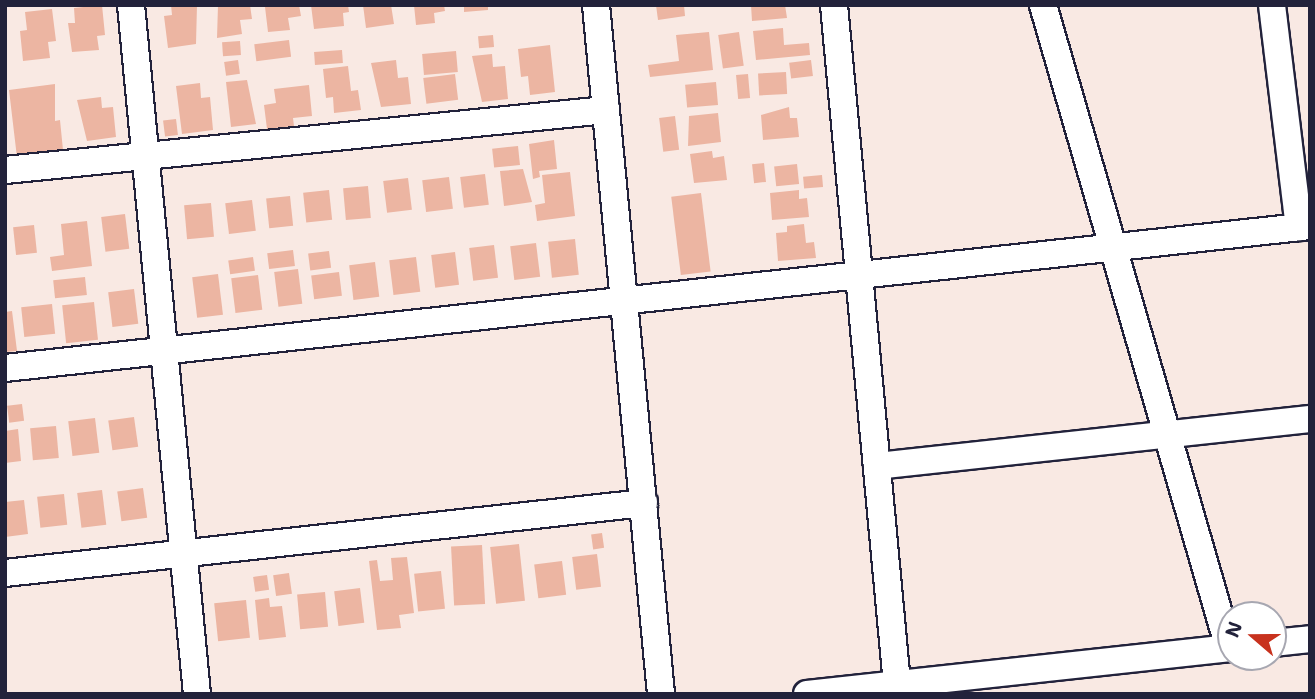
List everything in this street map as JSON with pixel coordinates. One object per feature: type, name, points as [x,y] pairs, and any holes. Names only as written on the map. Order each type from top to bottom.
[{"type":"street","points":[[131,5],[197,694]]},
{"type":"street","points":[[596,5],[661,694]]},
{"type":"street","points":[[834,5],[897,684]]},
{"type":"street","points":[[1043,5],[1217,604]]},
{"type":"street","points":[[5,368],[1304,226],[1272,5]]},
{"type":"street","points":[[5,170],[606,110]]},
{"type":"street","points":[[877,466],[1310,419]]},
{"type":"street","points":[[5,573],[644,503]]},
{"type":"street","points":[[1287,641],[1310,639]]},
{"type":"street","points":[[807,694],[1217,649]]},
{"type":"building","points":[[102,5],[105,35],[97,36],[99,50],[72,52],[68,23],[75,23],[74,8]]},
{"type":"building","points":[[171,5],[197,5],[196,44],[168,48],[164,16],[172,15]]},
{"type":"building","points":[[218,5],[250,5],[252,19],[240,20],[242,34],[217,38]]},
{"type":"building","points":[[299,5],[301,16],[288,18],[290,30],[268,32],[265,7]]},
{"type":"building","points":[[311,5],[348,5],[349,12],[343,13],[344,26],[314,29]]},
{"type":"building","points":[[363,5],[391,5],[394,24],[366,28]]},
{"type":"building","points":[[414,5],[444,5],[445,11],[434,13],[435,23],[416,25]]},
{"type":"building","points":[[464,5],[488,5],[488,10],[464,12]]},
{"type":"building","points":[[656,5],[684,5],[685,16],[658,20]]},
{"type":"building","points":[[751,5],[785,5],[787,18],[752,21]]},
{"type":"building","points":[[52,9],[56,41],[48,42],[50,58],[23,61],[20,31],[27,30],[25,12]]},
{"type":"building","points":[[783,28],[784,45],[809,43],[810,55],[756,60],[753,31]]},
{"type":"building","points":[[709,32],[713,70],[650,77],[648,65],[679,61],[676,35]]},
{"type":"building","points":[[739,32],[744,66],[723,69],[718,35]]},
{"type":"building","points":[[493,35],[494,47],[479,48],[478,36]]},
{"type":"building","points":[[289,40],[291,57],[256,61],[254,44]]},
{"type":"building","points":[[240,41],[241,55],[223,56],[222,42]]},
{"type":"building","points":[[550,45],[555,92],[530,95],[528,76],[521,77],[518,49]]},
{"type":"building","points":[[342,50],[343,63],[315,65],[314,52]]},
{"type":"building","points":[[456,51],[458,72],[424,75],[422,54]]},
{"type":"building","points":[[492,54],[493,67],[505,66],[508,99],[482,102],[472,56]]},
{"type":"building","points":[[238,60],[240,74],[226,76],[224,62]]},
{"type":"building","points":[[396,60],[398,78],[408,77],[411,104],[381,107],[371,63]]},
{"type":"building","points":[[811,60],[813,76],[791,79],[789,63]]},
{"type":"building","points":[[348,66],[351,91],[358,90],[361,110],[334,113],[333,97],[326,98],[323,69]]},
{"type":"building","points":[[786,72],[787,94],[759,95],[758,73]]},
{"type":"building","points":[[455,74],[458,100],[426,104],[423,78]]},
{"type":"building","points":[[748,74],[750,98],[738,99],[736,75]]},
{"type":"building","points":[[247,80],[256,124],[231,127],[226,82]]},
{"type":"building","points":[[716,82],[718,105],[687,108],[685,85]]},
{"type":"building","points":[[200,83],[201,98],[210,97],[213,130],[182,134],[176,86]]},
{"type":"building","points":[[55,84],[55,121],[60,120],[64,160],[18,166],[9,90]]},
{"type":"building","points":[[309,85],[312,116],[293,118],[294,126],[267,129],[264,105],[276,103],[274,89]]},
{"type":"building","points":[[101,97],[102,108],[113,107],[116,137],[87,141],[77,100]]},
{"type":"building","points":[[789,107],[790,118],[797,118],[799,137],[763,140],[761,115]]},
{"type":"building","points":[[718,113],[721,142],[688,146],[689,116]]},
{"type":"building","points":[[675,116],[679,150],[663,152],[659,118]]},
{"type":"building","points":[[176,119],[178,135],[165,136],[163,121]]},
{"type":"building","points":[[554,140],[557,169],[539,171],[540,177],[533,179],[529,144]]},
{"type":"building","points":[[518,146],[520,165],[494,168],[492,149]]},
{"type":"building","points":[[712,151],[713,158],[724,156],[727,180],[694,183],[690,154]]},
{"type":"building","points":[[764,163],[766,182],[754,183],[752,164]]},
{"type":"building","points":[[797,164],[799,184],[776,186],[774,166]]},
{"type":"building","points":[[523,169],[532,202],[504,206],[500,171]]},
{"type":"building","points":[[570,172],[575,216],[537,221],[535,205],[545,203],[542,175]]},
{"type":"building","points":[[485,174],[489,205],[464,208],[460,177]]},
{"type":"building","points":[[822,175],[823,187],[804,189],[803,177]]},
{"type":"building","points":[[449,177],[453,209],[426,212],[422,180]]},
{"type":"building","points":[[408,178],[412,210],[387,213],[383,181]]},
{"type":"building","points":[[368,186],[371,218],[346,220],[343,188]]},
{"type":"building","points":[[329,190],[332,220],[306,223],[303,193]]},
{"type":"building","points":[[799,190],[799,199],[807,198],[809,217],[772,220],[770,193]]},
{"type":"building","points":[[701,193],[711,271],[681,275],[671,197]]},
{"type":"building","points":[[290,196],[293,226],[269,228],[266,199]]},
{"type":"building","points":[[252,200],[256,231],[229,234],[225,203]]},
{"type":"building","points":[[211,203],[214,237],[187,239],[184,205]]},
{"type":"building","points":[[125,214],[129,249],[105,252],[101,217]]},
{"type":"building","points":[[87,221],[92,266],[52,271],[50,257],[64,255],[61,224]]},
{"type":"building","points":[[804,224],[806,243],[814,242],[816,258],[778,261],[776,233],[787,232],[787,226]]},
{"type":"building","points":[[34,225],[37,253],[16,255],[13,227]]},
{"type":"building","points":[[575,239],[579,275],[552,278],[548,242]]},
{"type":"building","points":[[536,243],[540,277],[514,280],[510,246]]},
{"type":"building","points":[[494,245],[498,278],[473,281],[469,248]]},
{"type":"building","points":[[293,250],[295,266],[269,269],[267,253]]},
{"type":"building","points":[[329,251],[331,268],[310,270],[308,254]]},
{"type":"building","points":[[455,252],[459,285],[435,288],[431,255]]},
{"type":"building","points":[[253,257],[255,271],[230,274],[228,260]]},
{"type":"building","points":[[416,257],[420,292],[393,295],[389,260]]},
{"type":"building","points":[[375,262],[379,297],[353,300],[349,265]]},
{"type":"building","points":[[298,269],[302,304],[278,307],[274,272]]},
{"type":"building","points":[[339,272],[342,296],[314,299],[311,275]]},
{"type":"building","points":[[218,274],[223,315],[197,318],[192,277]]},
{"type":"building","points":[[258,275],[262,310],[235,313],[231,278]]},
{"type":"building","points":[[85,277],[87,295],[55,298],[53,280]]},
{"type":"building","points":[[134,289],[138,324],[112,327],[108,292]]},
{"type":"building","points":[[94,302],[98,340],[66,343],[62,305]]},
{"type":"building","points":[[52,304],[55,334],[24,337],[21,307]]},
{"type":"building","points":[[12,311],[17,351],[5,352],[5,312]]},
{"type":"building","points":[[22,404],[24,421],[9,423],[7,406]]},
{"type":"building","points":[[134,417],[138,447],[112,450],[108,421]]},
{"type":"building","points":[[95,418],[99,453],[72,456],[68,421]]},
{"type":"building","points":[[56,426],[59,458],[33,460],[30,428]]},
{"type":"building","points":[[18,429],[21,461],[5,463],[5,431]]},
{"type":"building","points":[[143,488],[147,518],[121,521],[117,492]]},
{"type":"building","points":[[102,490],[106,525],[81,528],[77,493]]},
{"type":"building","points":[[64,494],[67,525],[40,528],[37,497]]},
{"type":"building","points":[[24,500],[28,534],[5,537],[5,502]]},
{"type":"building","points":[[602,533],[604,548],[593,549],[591,535]]},
{"type":"building","points":[[519,544],[525,601],[496,604],[490,547]]},
{"type":"building","points":[[482,545],[485,604],[454,606],[451,547]]},
{"type":"building","points":[[597,554],[601,587],[576,590],[572,557]]},
{"type":"building","points":[[407,557],[414,613],[399,615],[401,628],[377,630],[369,561],[377,560],[380,581],[393,580],[391,558]]},
{"type":"building","points":[[562,561],[566,595],[538,598],[534,564]]},
{"type":"building","points":[[441,571],[445,609],[418,612],[414,574]]},
{"type":"building","points":[[289,573],[292,594],[276,596],[273,575]]},
{"type":"building","points":[[267,575],[269,590],[255,592],[253,577]]},
{"type":"building","points":[[360,588],[364,623],[338,626],[334,591]]},
{"type":"building","points":[[325,592],[328,627],[300,629],[297,594]]},
{"type":"building","points":[[269,598],[270,607],[282,606],[286,637],[259,640],[255,600]]},
{"type":"building","points":[[246,600],[250,638],[218,641],[214,603]]}]
